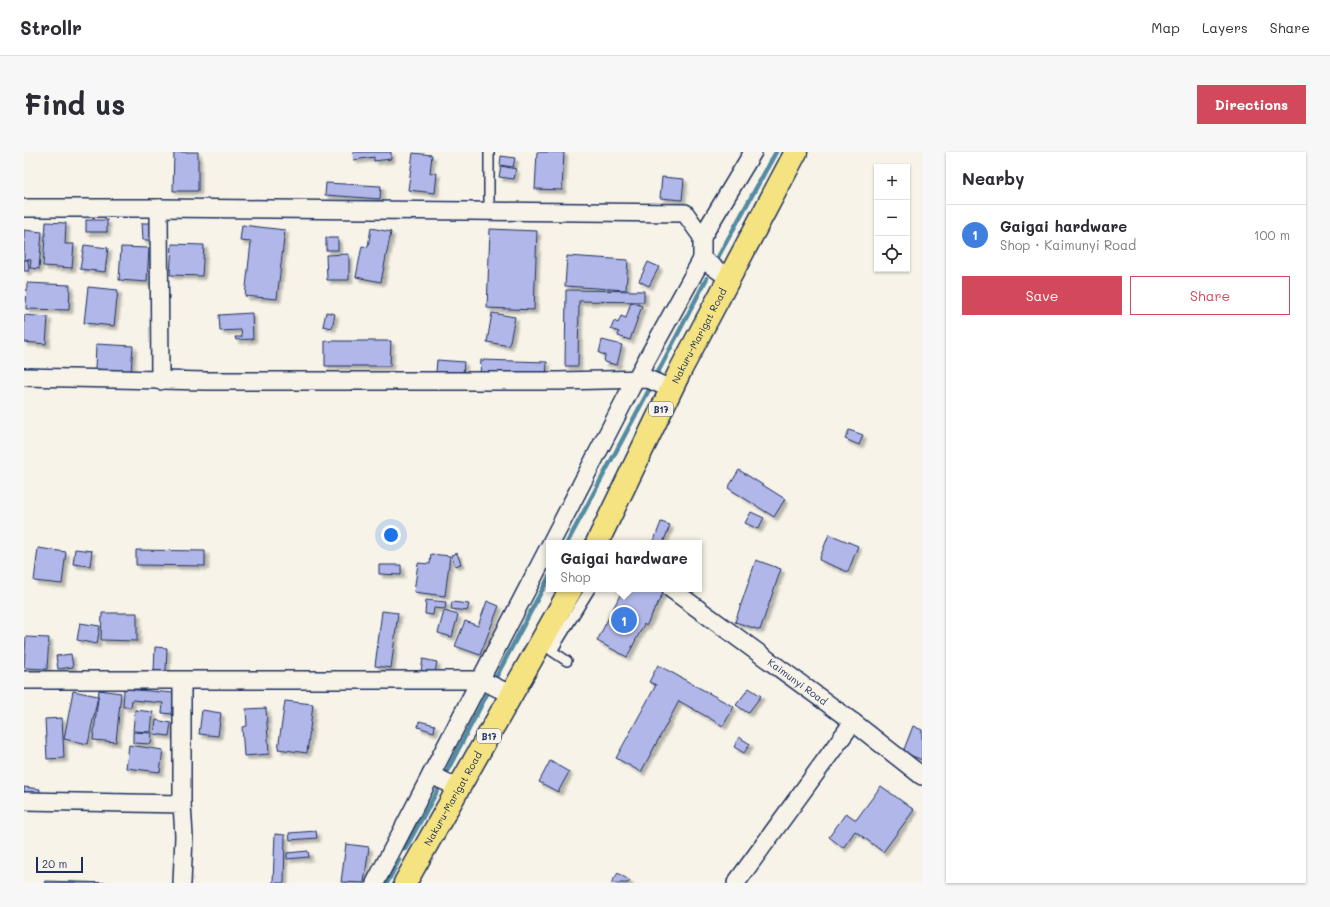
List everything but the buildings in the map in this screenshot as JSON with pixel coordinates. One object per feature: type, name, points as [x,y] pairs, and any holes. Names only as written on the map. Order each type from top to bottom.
[{"type":"main road","name":"Nakuru-Marigat Road","points":[[602,540],[671,389],[796,152]]},
{"type":"main road","name":"Nakuru-Marigat Road","points":[[405,883],[569,592]]},
{"type":"street","points":[[553,540],[635,380],[702,259],[702,237],[753,152]]},
{"type":"street","points":[[24,208],[159,208],[685,214],[702,237]]},
{"type":"street","points":[[159,208],[160,381]]},
{"type":"street","points":[[702,259],[729,278]]},
{"type":"street","points":[[24,377],[160,381],[526,381],[648,379],[671,389]]},
{"type":"street","points":[[375,883],[546,553]]},
{"type":"street","name":"Kaimunyi Road","points":[[675,592],[853,722],[922,776]]},
{"type":"street","points":[[24,680],[481,680],[512,695]]},
{"type":"street","points":[[182,681],[182,804],[184,836],[182,883]]},
{"type":"street","points":[[736,883],[853,722]]},
{"type":"street","points":[[431,775],[459,788]]},
{"type":"street","points":[[24,801],[182,804]]},
{"type":"street","points":[[392,850],[417,862]]},
{"type":"lane","points":[[489,152],[489,211]]},
{"type":"lane","points":[[567,661],[552,651],[588,592]]},
{"type":"waterway","points":[[718,257],[776,152]]},
{"type":"waterway","points":[[658,372],[707,278]]},
{"type":"waterway","points":[[569,540],[650,388]]},
{"type":"waterway","points":[[495,679],[546,583]]},
{"type":"waterway","points":[[445,775],[487,694]]},
{"type":"waterway","points":[[405,849],[440,786]]},
{"type":"waterway","points":[[387,883],[399,860]]},
{"type":"place","name":"Gaigai hardware","points":[[624,620]]}]
